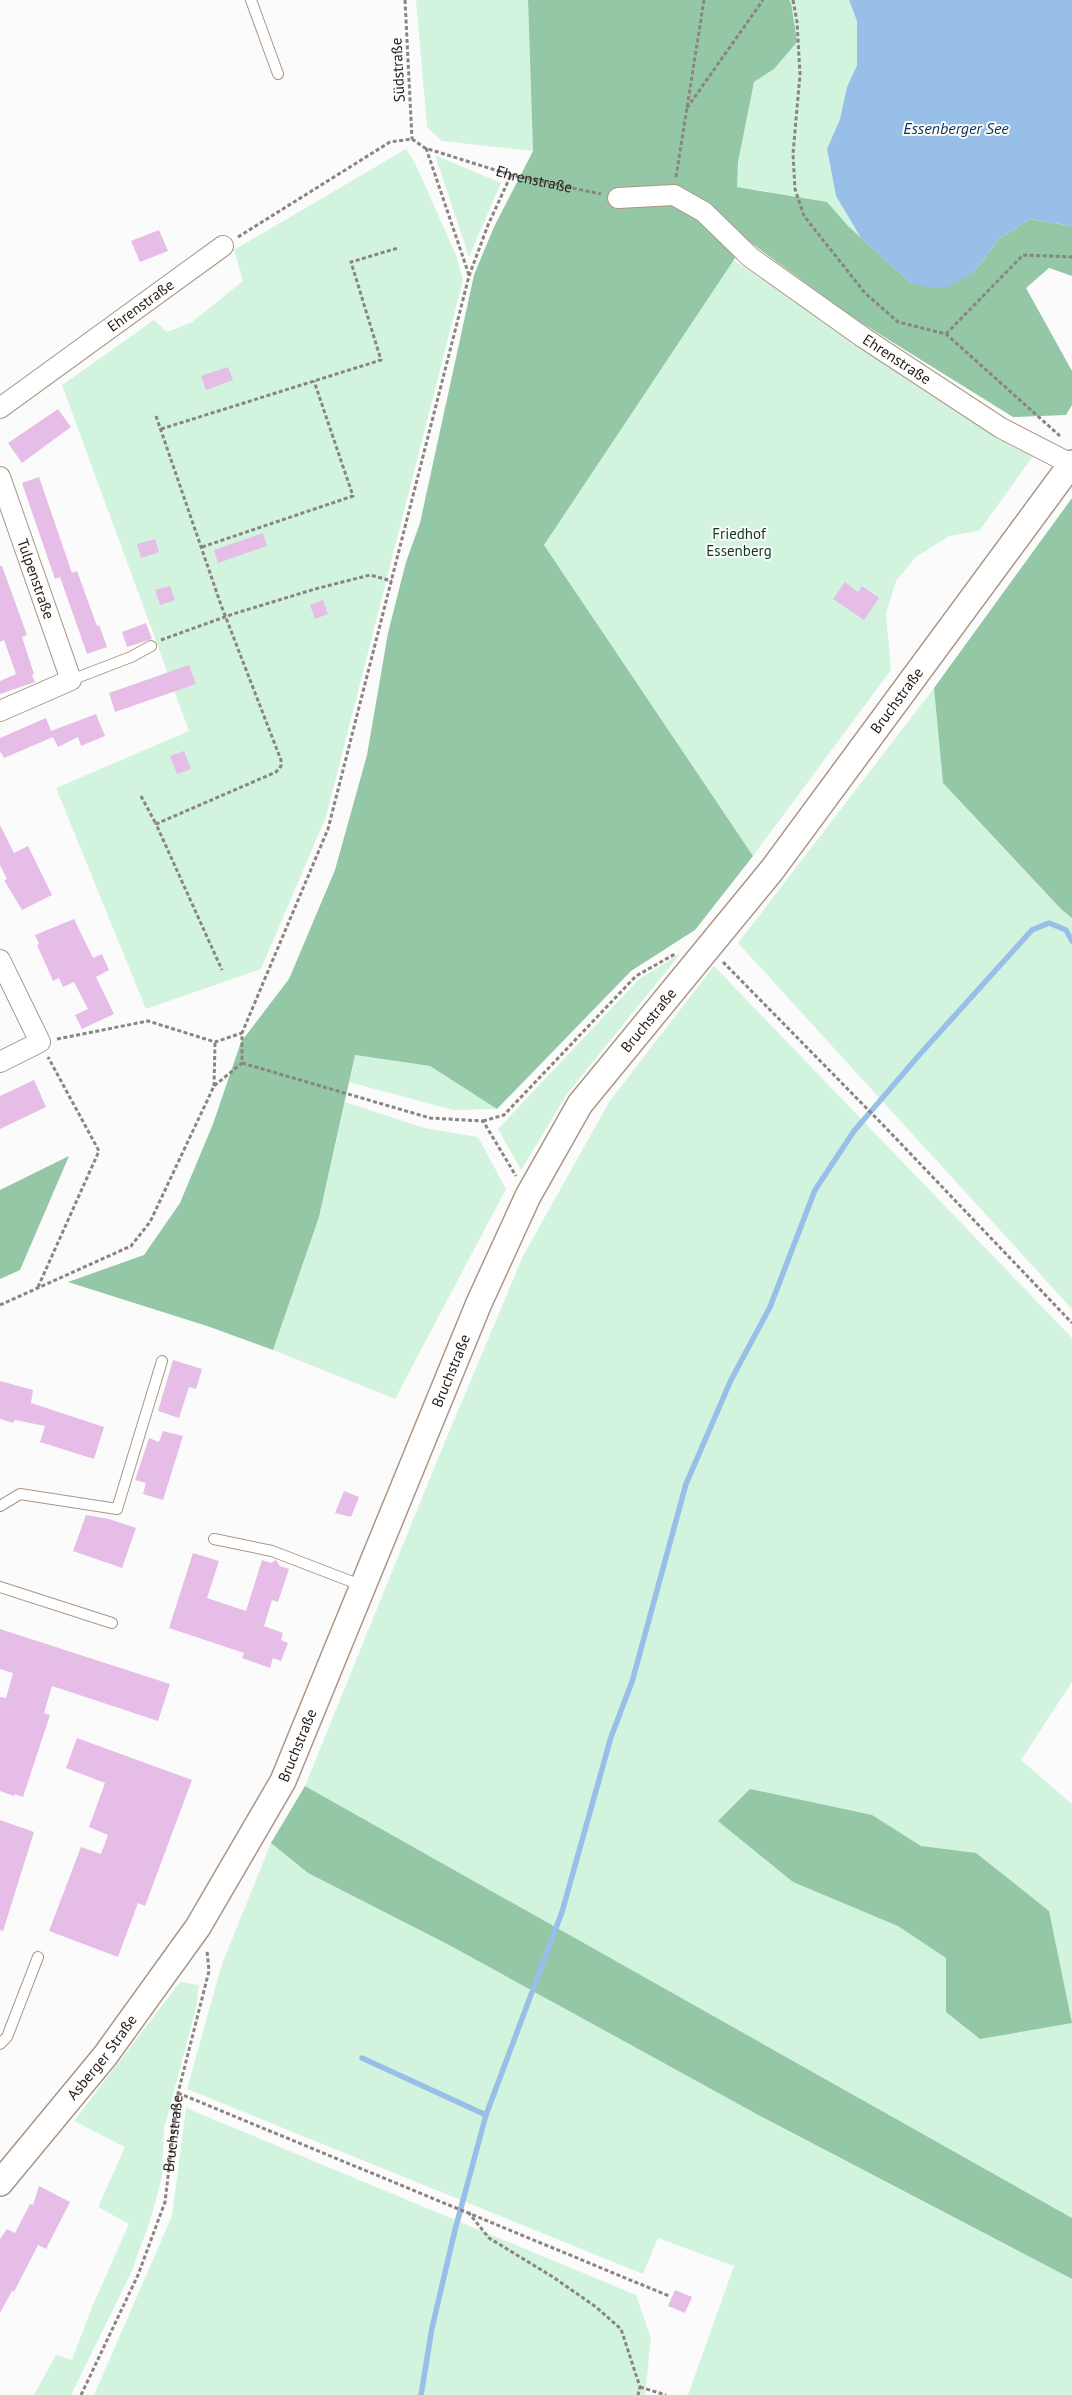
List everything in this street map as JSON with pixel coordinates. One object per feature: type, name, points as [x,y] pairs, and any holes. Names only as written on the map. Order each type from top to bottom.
[{"type":"street","points":[[618,198],[674,195]]},
{"type":"street","name":"Ehrenstraße","points":[[674,195],[704,212],[750,256],[864,338],[1001,428],[1069,456]]},
{"type":"street","name":"Ehrenstraße","points":[[0,408],[223,246]]},
{"type":"street","name":"Bruchstraße","points":[[198,1927],[283,1781],[479,1303],[528,1196],[580,1104],[772,870],[1069,456]]},
{"type":"street","name":"Tulpenstraße","points":[[0,478],[71,680]]},
{"type":"street","points":[[0,711],[71,680]]},
{"type":"street","points":[[0,960],[40,1042],[0,1062]]},
{"type":"street","name":"Asberger Straße","points":[[0,2183],[105,2056],[198,1927]]},
{"type":"lane","points":[[251,0],[278,74]]},
{"type":"lane","points":[[71,680],[131,657],[151,646]]},
{"type":"lane","points":[[0,1506],[20,1494],[117,1509],[162,1361]]},
{"type":"lane","points":[[214,1539],[272,1551],[364,1586]]},
{"type":"lane","points":[[0,1587],[112,1623]]},
{"type":"lane","points":[[0,2044],[7,2037],[38,1957]]},
{"type":"path","name":"Südstraße","points":[[406,0],[412,139]]},
{"type":"path","points":[[674,195],[704,0]]},
{"type":"path","points":[[687,109],[764,0]]},
{"type":"path","points":[[793,0],[797,22],[800,74],[793,154],[795,189],[804,216],[865,293],[898,322],[946,334],[1069,456]]},
{"type":"path","name":"Ehrenstraße","points":[[412,139],[425,148],[511,175],[618,198]]},
{"type":"path","points":[[223,246],[390,142],[412,139]]},
{"type":"path","points":[[425,148],[469,276]]},
{"type":"path","points":[[242,1063],[242,1033],[328,829],[469,276],[488,225],[511,175]]},
{"type":"path","points":[[161,429],[381,360],[351,262],[398,248]]},
{"type":"path","points":[[946,334],[1023,255],[1072,257]]},
{"type":"path","points":[[202,547],[353,496],[314,381]]},
{"type":"path","points":[[156,416],[226,616],[281,760],[281,766],[276,772],[156,824]]},
{"type":"path","points":[[151,646],[226,616],[284,597],[370,575],[392,581]]},
{"type":"path","points":[[141,796],[156,824],[222,970]]},
{"type":"path","points":[[708,947],[859,1100],[1072,1323]]},
{"type":"path","points":[[242,1063],[430,1118],[483,1121],[504,1115],[636,976],[676,953]]},
{"type":"path","points":[[38,1288],[99,1151],[40,1042],[148,1021],[215,1042],[242,1033]]},
{"type":"path","points":[[0,1304],[131,1246],[150,1222],[214,1086],[215,1042]]},
{"type":"path","points":[[214,1086],[242,1063]]},
{"type":"path","points":[[483,1121],[520,1183]]},
{"type":"path","name":"Bruchstraße","points":[[81,2395],[138,2275],[165,2202],[178,2093],[209,1971],[206,1949],[198,1927]]},
{"type":"path","points":[[178,2093],[669,2296]]},
{"type":"path","points":[[467,2211],[489,2238],[554,2277],[621,2329],[640,2388],[638,2395]]},
{"type":"path","points":[[640,2388],[666,2395]]},
{"type":"green space","points":[[416,0],[528,0],[533,151],[442,141],[427,127]]},
{"type":"green space","points":[[528,0],[789,0],[797,42],[774,69],[754,82],[738,162],[737,187],[827,202],[848,226],[911,283],[973,273],[999,239],[1030,219],[1072,226],[1072,276],[1049,268],[1026,288],[1072,371],[1072,405],[1066,415],[1013,417],[852,317],[747,240],[544,545],[753,856],[695,930],[631,971],[497,1109],[430,1066],[355,1055],[319,1217],[273,1350],[207,1326],[68,1282],[144,1255],[180,1203],[213,1124],[241,1042],[289,979],[335,870],[367,755],[388,633],[406,562],[420,523],[474,275],[494,227],[533,151]]},
{"type":"green space","points":[[789,0],[849,0],[857,21],[857,65],[847,87],[840,119],[827,149],[836,196],[861,238],[848,226],[766,191],[736,187],[738,162],[754,82],[774,69],[791,3]]},
{"type":"green space","points":[[406,149],[415,163],[456,255],[463,280],[326,817],[261,969],[146,1009],[56,788],[189,731],[62,385],[154,320],[167,332],[192,322],[243,281],[234,250]]},
{"type":"green space","points":[[435,155],[501,183],[469,257]]},
{"type":"green space","name":"Friedhof Essenberg","points":[[732,259],[927,393],[1034,455],[979,531],[949,536],[916,557],[896,581],[886,613],[891,670],[753,856],[544,545]]},
{"type":"green space","points":[[1072,498],[1072,918],[1061,909],[943,783],[934,688]]},
{"type":"green space","points":[[934,688],[943,783],[1061,909],[1072,918],[1072,1309],[738,943]]},
{"type":"green space","points":[[681,953],[567,1094],[521,1170],[498,1129],[639,979]]},
{"type":"green space","points":[[714,966],[1072,1338],[1072,1682],[1021,1760],[1072,1804],[1072,2218],[305,1786],[439,1456],[523,1256],[609,1102]]},
{"type":"green space","points":[[355,1055],[430,1066],[497,1109],[453,1110],[349,1082]]},
{"type":"green space","points":[[345,1102],[424,1128],[478,1137],[506,1189],[395,1399],[273,1350],[319,1217]]},
{"type":"green space","points":[[69,1156],[20,1270],[0,1279],[0,1190]]},
{"type":"green space","points":[[305,1786],[1072,2218],[1072,2279],[762,2117],[449,1945],[308,1873],[271,1843]]},
{"type":"green space","points":[[750,1789],[872,1815],[921,1846],[976,1853],[1049,1911],[1072,2023],[980,2039],[946,2012],[946,1958],[898,1926],[793,1882],[718,1821]]},
{"type":"green space","points":[[271,1843],[308,1873],[449,1945],[782,2128],[1072,2279],[1072,2395],[688,2395],[734,2266],[658,2238],[643,2274],[187,2089],[222,1964]]},
{"type":"green space","points":[[180,1982],[199,1985],[196,2008],[164,2129],[162,2177],[150,2221],[131,2273],[71,2395],[34,2395],[56,2355],[72,2360],[92,2307],[129,2224],[98,2207],[125,2147],[74,2121]]},
{"type":"green space","points":[[186,2108],[636,2295],[651,2338],[645,2395],[94,2395],[172,2216]]},
{"type":"water","name":"Essenberger See","points":[[849,0],[1072,0],[1072,226],[1030,219],[999,239],[973,273],[948,287],[929,288],[911,283],[861,238],[836,196],[827,149],[840,119],[847,87],[857,65],[857,21]]},
{"type":"building","points":[[159,230],[168,251],[140,262],[131,241]]},
{"type":"building","points":[[228,367],[233,380],[206,390],[201,376]]},
{"type":"building","points":[[58,409],[71,427],[22,463],[8,443]]},
{"type":"building","points":[[39,477],[72,573],[77,571],[97,626],[99,625],[107,647],[87,654],[60,577],[55,579],[22,483]]},
{"type":"building","points":[[263,533],[267,546],[218,563],[214,550]]},
{"type":"building","points":[[155,539],[159,552],[141,558],[137,544]]},
{"type":"building","points":[[0,566],[2,566],[27,635],[22,637],[35,682],[0,694],[0,681],[16,674],[4,640],[0,642]]},
{"type":"building","points":[[845,582],[858,592],[862,586],[879,598],[864,620],[833,599]]},
{"type":"building","points":[[170,586],[175,600],[160,605],[155,590]]},
{"type":"building","points":[[323,600],[328,614],[315,619],[310,605]]},
{"type":"building","points":[[146,623],[152,639],[127,647],[122,632]]},
{"type":"building","points":[[189,665],[196,684],[115,712],[109,693]]},
{"type":"building","points":[[96,714],[105,736],[81,746],[78,737],[58,747],[53,737],[4,758],[0,751],[0,738],[46,718],[51,731]]},
{"type":"building","points":[[184,751],[191,769],[177,774],[170,756]]},
{"type":"building","points":[[0,825],[14,853],[28,846],[52,895],[22,910],[4,880],[7,879],[0,865]]},
{"type":"building","points":[[74,919],[93,958],[102,954],[109,970],[96,977],[114,1014],[82,1029],[75,1015],[88,1009],[74,982],[63,987],[59,978],[53,981],[37,945],[39,944],[35,935]]},
{"type":"building","points":[[34,1080],[46,1107],[0,1129],[0,1096]]},
{"type":"building","points":[[173,1360],[202,1369],[196,1389],[189,1387],[179,1418],[158,1411]]},
{"type":"building","points":[[0,1381],[33,1390],[31,1403],[104,1427],[94,1459],[40,1442],[45,1426],[15,1420],[13,1423],[0,1419]]},
{"type":"building","points":[[163,1431],[183,1436],[163,1500],[143,1494],[146,1483],[135,1480],[149,1438],[159,1442]]},
{"type":"building","points":[[344,1491],[359,1497],[351,1517],[335,1513]]},
{"type":"building","points":[[86,1515],[109,1519],[136,1528],[122,1568],[73,1551]]},
{"type":"building","points":[[193,1553],[219,1561],[207,1598],[246,1611],[262,1560],[271,1563],[276,1560],[280,1566],[289,1569],[278,1602],[272,1600],[264,1626],[283,1633],[281,1640],[288,1643],[281,1661],[273,1658],[270,1668],[242,1658],[244,1653],[169,1628]]},
{"type":"building","points":[[0,1629],[170,1684],[158,1721],[52,1686],[44,1713],[50,1715],[23,1797],[0,1791],[0,1697],[6,1698],[13,1673],[0,1669]]},
{"type":"building","points":[[77,1738],[192,1780],[145,1906],[138,1903],[118,1957],[49,1931],[81,1847],[101,1854],[108,1835],[89,1827],[105,1783],[66,1768]]},
{"type":"building","points":[[0,1820],[34,1832],[3,1931],[0,1930]]},
{"type":"building","points":[[39,2186],[70,2202],[46,2249],[38,2245],[14,2292],[12,2291],[0,2313],[0,2239],[7,2229],[15,2233],[30,2204],[33,2205]]},
{"type":"building","points":[[675,2290],[692,2297],[685,2313],[668,2306]]},
{"type":"waterway","points":[[421,2395],[432,2328],[455,2230],[486,2115],[562,1912],[611,1737],[632,1682],[686,1484],[731,1380],[770,1307],[815,1190],[854,1131],[921,1053],[1032,930],[1049,923],[1066,930],[1072,941]]},
{"type":"waterway","points":[[362,2058],[486,2115]]}]
